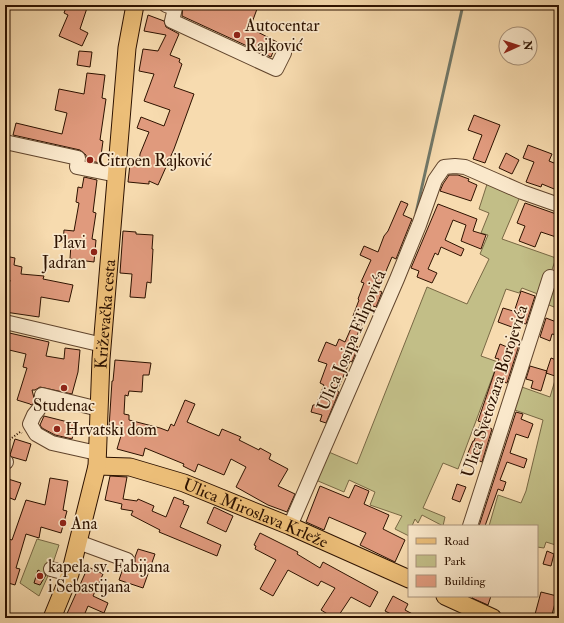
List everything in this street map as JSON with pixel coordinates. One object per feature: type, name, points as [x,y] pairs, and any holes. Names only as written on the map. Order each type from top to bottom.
[{"type":"main road","name":"Križevačka cesta","points":[[52,618],[70,574],[97,459],[103,345],[127,48],[135,5]]},
{"type":"main road","name":"Ulica Miroslava Krleže","points":[[97,459],[184,483],[290,526],[408,579]]},
{"type":"main road","points":[[448,597],[493,618]]},
{"type":"street","points":[[166,5],[175,8],[172,20],[276,70],[284,53]]},
{"type":"street","points":[[5,142],[78,158],[77,168],[117,175]]},
{"type":"street","name":"Ulica Josipa Filipovića","points":[[290,526],[397,279],[435,180],[444,168],[455,166],[465,167],[522,192],[559,205]]},
{"type":"street","name":"Ulica Svetozara Borojevića","points":[[470,525],[550,277],[559,280]]},
{"type":"street","points":[[5,322],[103,345]]},
{"type":"street","points":[[42,395],[99,409]]},
{"type":"street","points":[[38,410],[34,414],[30,424],[36,434],[52,443],[97,459]]},
{"type":"street","points":[[78,542],[127,560]]},
{"type":"street","points":[[51,569],[70,574]]},
{"type":"path","points":[[5,459],[9,440],[20,432],[26,434]]},
{"type":"green space","points":[[489,178],[522,192],[502,239],[556,258],[543,296],[522,288],[519,293],[506,289],[481,356],[498,362],[458,469],[443,463],[423,508],[445,517],[443,525],[422,515],[418,523],[415,519],[412,525],[408,525],[408,536],[395,529],[402,516],[370,505],[375,492],[349,480],[344,492],[311,478],[324,450],[357,464],[427,287],[467,304],[489,259],[480,254],[488,235],[481,233],[489,213],[479,209]]},
{"type":"green space","points":[[553,282],[559,284],[559,309],[544,303]]},
{"type":"green space","points":[[559,367],[559,546],[546,542],[544,548],[538,547],[538,525],[489,525],[498,495],[521,503],[526,491],[543,420],[512,409],[519,386],[550,397]]},
{"type":"green space","points":[[37,539],[59,545],[51,569],[39,596],[20,583]]},
{"type":"building","points":[[67,5],[88,5],[80,29],[88,33],[82,46],[59,36],[68,15],[64,13]]},
{"type":"building","name":"Autocentar Rajković","points":[[183,5],[248,5],[257,9],[250,28],[277,42],[271,57],[182,16]]},
{"type":"building","points":[[148,15],[164,21],[166,27],[179,34],[170,55],[180,59],[179,62],[182,64],[174,87],[194,94],[174,149],[158,185],[149,181],[149,184],[128,182],[130,164],[139,165],[140,154],[149,132],[137,128],[141,117],[164,126],[170,110],[144,101],[154,74],[139,71],[143,49],[158,51],[166,35],[144,31]]},
{"type":"building","points":[[79,51],[92,52],[90,67],[77,65]]},
{"type":"building","points":[[87,73],[105,75],[102,98],[106,99],[100,140],[103,141],[100,163],[86,160],[86,155],[80,150],[13,135],[16,123],[62,134],[67,113],[55,110],[59,89],[84,94]]},
{"type":"building","points":[[474,115],[500,125],[485,163],[473,159],[482,135],[468,130]]},
{"type":"building","points":[[528,145],[552,154],[549,161],[559,165],[559,191],[542,184],[541,187],[526,182],[534,162],[523,158]]},
{"type":"building","points":[[506,153],[519,160],[512,174],[499,168]]},
{"type":"building","points":[[449,175],[458,175],[469,179],[468,181],[477,185],[471,201],[440,191]]},
{"type":"building","points":[[84,177],[97,180],[93,212],[96,213],[92,239],[96,240],[94,262],[70,259],[71,244],[63,243],[64,230],[74,231],[79,203],[76,202],[78,187],[82,188]]},
{"type":"building","points":[[401,201],[408,204],[403,215],[412,219],[396,259],[392,257],[378,290],[382,292],[376,307],[370,305],[353,345],[358,347],[337,391],[339,392],[326,423],[320,421],[322,415],[311,412],[313,405],[316,405],[324,385],[320,383],[327,364],[318,361],[326,342],[336,346],[339,339],[345,342],[356,317],[353,316],[364,283],[361,282],[371,260],[360,255],[364,246],[378,252]]},
{"type":"building","points":[[525,203],[559,215],[559,238],[541,232],[535,247],[519,241],[525,226],[517,223]]},
{"type":"building","points":[[438,204],[477,219],[473,231],[486,235],[481,249],[461,241],[466,225],[453,220],[445,240],[464,249],[461,256],[441,247],[438,255],[435,253],[428,269],[437,273],[432,283],[417,277],[419,271],[411,268]]},
{"type":"building","points":[[123,231],[136,232],[136,234],[153,235],[151,283],[147,282],[145,298],[130,297],[132,274],[120,273]]},
{"type":"building","points":[[5,256],[15,258],[14,265],[22,267],[21,274],[44,276],[43,279],[73,285],[69,302],[41,297],[39,317],[5,312],[5,295],[7,295],[10,280],[5,279]]},
{"type":"building","points":[[521,291],[535,296],[526,324],[522,323],[520,330],[498,322],[503,308],[513,311],[515,309]]},
{"type":"building","points":[[546,318],[559,323],[557,335],[552,334],[550,341],[540,337]]},
{"type":"building","points":[[5,332],[49,342],[46,356],[64,359],[65,348],[80,350],[78,372],[72,394],[40,387],[32,390],[34,398],[37,402],[31,405],[17,400],[27,368],[23,367],[26,354],[5,349]]},
{"type":"building","points":[[510,339],[520,342],[507,383],[503,382],[488,427],[492,429],[482,462],[467,455],[481,422],[478,421],[499,359],[495,358],[500,344],[507,347]]},
{"type":"building","points":[[551,358],[559,361],[555,376],[546,373]]},
{"type":"building","points":[[115,360],[151,363],[149,375],[143,375],[142,392],[129,391],[128,396],[125,395],[124,414],[129,415],[129,420],[168,431],[171,424],[174,426],[185,400],[195,404],[187,422],[219,436],[222,429],[241,437],[239,440],[271,454],[269,459],[288,469],[278,486],[295,494],[287,512],[268,505],[236,487],[246,467],[231,459],[224,475],[198,464],[195,472],[183,466],[184,464],[145,448],[143,456],[117,449],[123,429],[109,428]]},
{"type":"building","points":[[530,366],[547,371],[541,391],[531,388],[533,381],[526,379]]},
{"type":"building","points":[[516,412],[523,414],[521,419],[533,424],[528,438],[516,434],[510,453],[527,459],[524,468],[507,462],[500,480],[506,482],[503,491],[498,489],[485,525],[479,525]]},
{"type":"building","name":"Hrvatski dom","points":[[44,416],[76,424],[72,439],[55,435],[42,428],[40,425]]},
{"type":"building","points":[[15,439],[31,444],[26,461],[10,455]]},
{"type":"building","points":[[110,476],[127,477],[123,499],[137,501],[138,499],[154,506],[152,511],[166,517],[174,497],[184,501],[183,504],[189,506],[180,527],[221,545],[217,556],[159,532],[160,530],[131,515],[133,511],[121,509],[122,504],[105,500]]},
{"type":"building","points":[[5,478],[21,483],[15,500],[5,496]]},
{"type":"building","points":[[50,478],[68,481],[63,510],[67,511],[61,533],[41,527],[39,538],[26,534],[16,568],[20,569],[15,585],[5,582],[5,538],[12,540],[26,500],[45,505]]},
{"type":"building","points":[[457,484],[466,487],[460,502],[452,499]]},
{"type":"building","points":[[355,485],[369,491],[364,504],[389,515],[383,529],[405,540],[395,562],[360,545],[366,533],[329,517],[324,530],[306,522],[320,486],[349,498]]},
{"type":"building","points":[[214,507],[233,516],[226,532],[207,523]]},
{"type":"building","points":[[260,533],[298,552],[297,554],[320,568],[323,562],[378,592],[370,607],[351,597],[337,618],[334,618],[321,610],[335,588],[321,581],[318,586],[288,570],[273,596],[260,589],[276,560],[255,549],[256,546],[254,545]]},
{"type":"building","points":[[138,549],[155,554],[143,588],[119,580],[123,568],[130,571],[135,563],[135,557]]},
{"type":"building","points":[[547,551],[554,554],[551,566],[543,564]]},
{"type":"building","points":[[88,567],[103,574],[93,596],[108,603],[104,613],[88,606],[83,618],[65,618]]},
{"type":"building","name":"kapela sv. Fabijana i Sebastijana","points":[[38,570],[46,575],[40,585],[34,583]]},
{"type":"building","points":[[541,592],[557,596],[551,618],[534,618]]},
{"type":"building","points":[[393,596],[408,604],[405,610],[420,618],[389,618],[391,614],[385,611]]},
{"type":"building","points":[[472,597],[491,597],[488,605]]},
{"type":"waterway","points":[[416,213],[463,5]]},
{"type":"place","name":"Autocentar Rajković","points":[[237,35]]},
{"type":"place","name":"Citroen Rajković","points":[[90,160]]},
{"type":"place","name":"Plavi Jadran","points":[[94,252]]},
{"type":"place","name":"Studenac","points":[[64,388]]},
{"type":"place","name":"Hrvatski dom","points":[[57,429]]},
{"type":"place","name":"Ana","points":[[63,523]]},
{"type":"place","name":"kapela sv. Fabijana i Sebastijana","points":[[40,576]]}]
